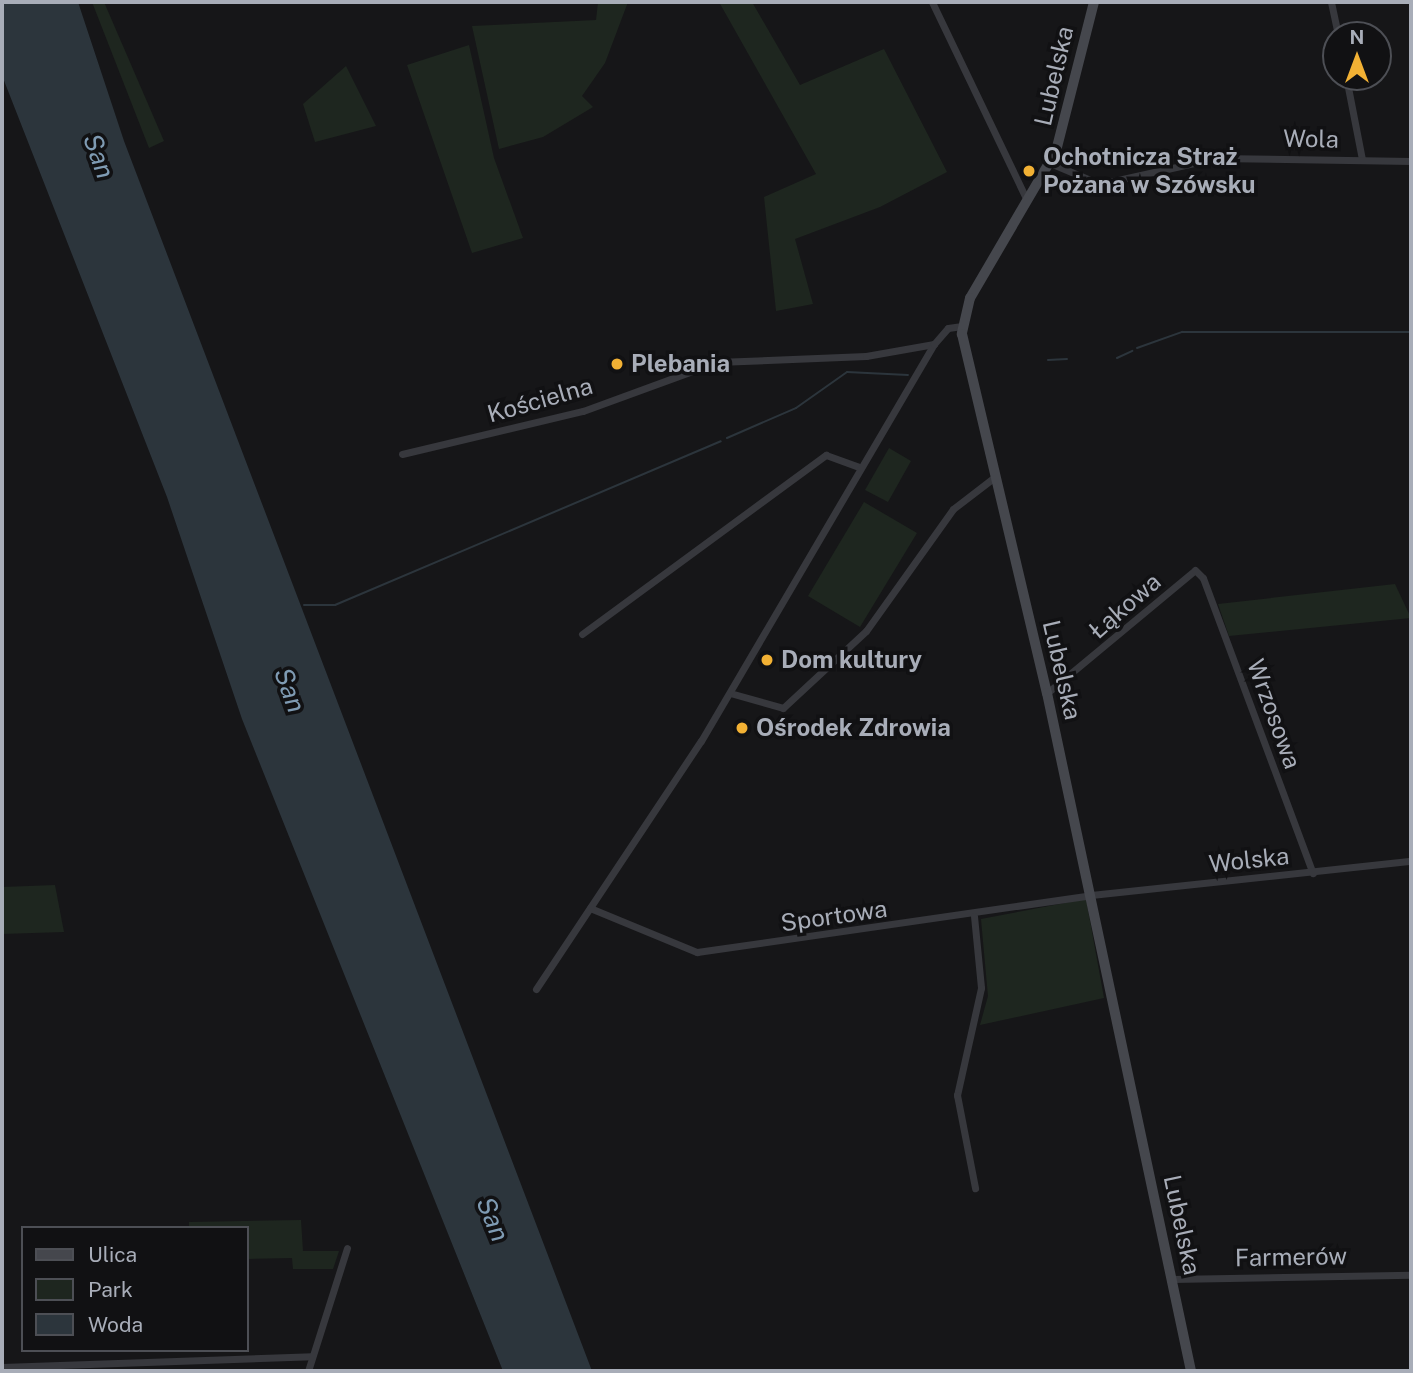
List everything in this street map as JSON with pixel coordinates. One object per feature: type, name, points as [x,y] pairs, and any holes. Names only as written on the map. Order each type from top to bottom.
[{"type":"main road","name":"Lubelska","points":[[1094,2],[1050,163],[974,290],[962,326],[1091,895],[1191,1371]]},
{"type":"street","points":[[932,2],[1028,201]]},
{"type":"street","points":[[1331,2],[1335,21]]},
{"type":"street","points":[[1349,91],[1362,159]]},
{"type":"street","name":"Wola","points":[[1050,163],[1100,184],[1216,158],[1411,161]]},
{"type":"street","points":[[536,989],[730,693],[934,344],[948,328],[962,326]]},
{"type":"street","name":"Kościelna","points":[[402,454],[583,411],[717,362],[866,356],[934,344]]},
{"type":"street","points":[[582,634],[826,455],[860,468]]},
{"type":"street","points":[[730,693],[783,708],[866,631],[953,509],[996,476]]},
{"type":"street","name":"Łąkowa","points":[[1046,693],[1195,570]]},
{"type":"street","name":"Wrzosowa","points":[[1195,570],[1203,578],[1313,873]]},
{"type":"street","name":"Wolska","points":[[1091,895],[1411,861]]},
{"type":"street","name":"Sportowa","points":[[590,908],[697,952],[974,916],[1091,895]]},
{"type":"street","points":[[974,916],[981,988],[957,1095],[975,1188]]},
{"type":"street","points":[[308,1371],[347,1248]]},
{"type":"street","name":"Farmerów","points":[[1172,1279],[1411,1275]]},
{"type":"street","points":[[2,1367],[312,1356]]},
{"type":"green space","points":[[92,2],[104,2],[164,141],[149,148]]},
{"type":"green space","points":[[598,2],[628,2],[605,63],[582,96],[593,107],[543,137],[499,149],[472,26],[596,20]]},
{"type":"green space","points":[[719,2],[752,2],[800,85],[884,49],[947,172],[880,207],[795,239],[813,304],[776,311],[764,197],[816,174]]},
{"type":"green space","points":[[469,45],[494,158],[523,238],[472,253],[407,65]]},
{"type":"green space","points":[[346,66],[376,126],[315,142],[303,104]]},
{"type":"green space","points":[[889,448],[911,461],[888,502],[865,490]]},
{"type":"green space","points":[[864,502],[917,533],[860,627],[808,596]]},
{"type":"green space","points":[[1395,584],[1411,618],[1229,636],[1218,604]]},
{"type":"green space","points":[[55,885],[64,932],[2,934],[2,887]]},
{"type":"green space","points":[[1086,899],[1104,998],[980,1025],[988,996],[981,919]]},
{"type":"green space","points":[[301,1220],[303,1251],[339,1251],[333,1269],[293,1269],[292,1258],[248,1259],[248,1226],[189,1226],[189,1222]]},
{"type":"water","name":"San","points":[[2,2],[78,2],[124,141],[592,1371],[503,1371],[242,719],[167,497],[3,78]]},
{"type":"waterway","points":[[1137,348],[1182,332],[1411,332]]},
{"type":"waterway","points":[[1117,358],[1132,351]]},
{"type":"waterway","points":[[1048,360],[1067,359]]},
{"type":"waterway","points":[[727,438],[796,408],[847,372],[908,375]]},
{"type":"waterway","points":[[304,605],[335,605],[721,441]]},
{"type":"place","name":"Ochotnicza Straż Pożana w Szówsku","points":[[1029,171]]},
{"type":"place","name":"Plebania","points":[[617,364]]},
{"type":"place","name":"Dom kultury","points":[[767,660]]},
{"type":"place","name":"Ośrodek Zdrowia","points":[[742,728]]}]
